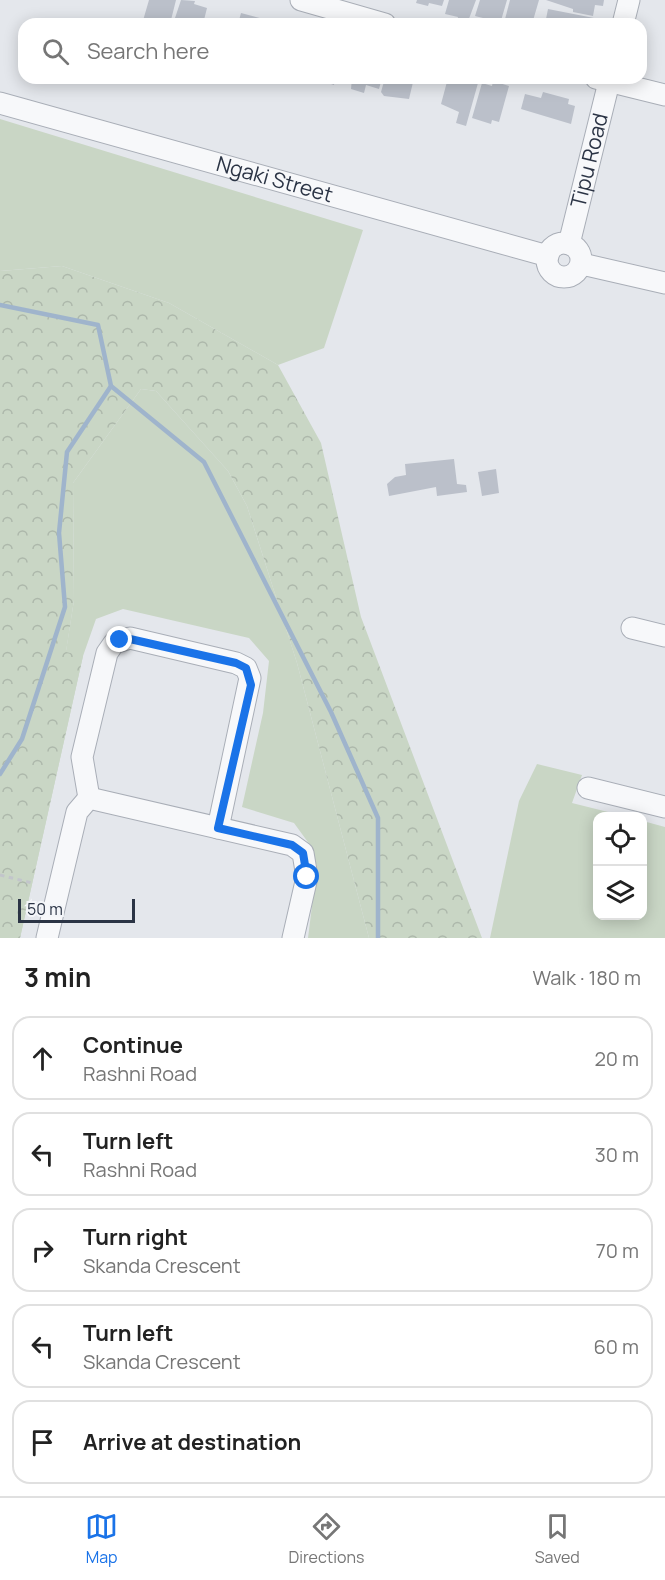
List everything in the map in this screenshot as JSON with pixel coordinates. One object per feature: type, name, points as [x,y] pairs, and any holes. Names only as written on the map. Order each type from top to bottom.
[{"type":"street","points":[[301,0],[364,18]]},
{"type":"street","points":[[624,18],[629,0]]},
{"type":"street","name":"Tipu Road","points":[[569,244],[603,84]]},
{"type":"street","points":[[623,84],[665,95]]},
{"type":"street","name":"Ngaki Street","points":[[0,103],[548,256]]},
{"type":"street","points":[[569,244],[578,249],[582,264],[576,273],[561,278],[551,272],[548,256],[553,247],[569,244]]},
{"type":"street","points":[[582,264],[665,284]]},
{"type":"street","points":[[632,628],[665,636]]},
{"type":"street","points":[[89,798],[82,757],[107,653],[120,640],[130,639],[152,643],[236,663],[246,668],[250,678],[218,828]]},
{"type":"street","points":[[588,788],[665,807]]},
{"type":"street","points":[[89,798],[292,845],[303,853],[307,877],[293,938]]},
{"type":"street","points":[[47,938],[77,812],[89,798]]},
{"type":"path","points":[[0,875],[32,883]]},
{"type":"green space","points":[[0,119],[363,230],[324,348],[278,365],[169,303],[62,266],[0,271]]},
{"type":"green space","points":[[62,266],[169,303],[278,365],[321,443],[361,617],[482,938],[369,938],[297,663],[247,506],[228,471],[156,391],[141,389],[73,483],[74,600],[66,652],[83,656],[20,938],[0,938],[0,271]]},
{"type":"green space","points":[[141,389],[156,391],[228,471],[247,506],[297,663],[369,938],[308,938],[317,866],[310,845],[294,823],[242,807],[263,713],[269,661],[249,638],[123,609],[96,619],[83,656],[20,938],[0,938],[55,721],[74,600],[73,483]]},
{"type":"green space","points":[[537,764],[582,775],[572,803],[608,812],[593,812],[593,920],[647,920],[647,822],[665,827],[665,938],[490,938],[519,801]]},
{"type":"building","points":[[149,0],[176,0],[172,18],[144,18]]},
{"type":"building","points":[[181,0],[195,1],[194,4],[207,8],[204,18],[175,18]]},
{"type":"building","points":[[417,0],[444,0],[442,6],[429,3],[428,6],[416,3]]},
{"type":"building","points":[[449,0],[476,0],[469,18],[458,18],[445,14]]},
{"type":"building","points":[[480,0],[507,0],[502,18],[475,16]]},
{"type":"building","points":[[510,0],[539,0],[534,18],[505,18]]},
{"type":"building","points":[[546,0],[604,0],[603,6],[595,5],[593,16],[573,12],[573,9]]},
{"type":"building","points":[[548,9],[594,18],[546,18]]},
{"type":"building","points":[[241,13],[260,18],[240,18]]},
{"type":"building","points":[[351,84],[380,84],[379,89],[366,85],[364,93],[351,89]]},
{"type":"building","points":[[383,84],[413,84],[409,99],[384,96],[381,92]]},
{"type":"building","points":[[446,84],[478,84],[466,126],[456,123],[459,112],[441,104]]},
{"type":"building","points":[[482,84],[492,86],[492,84],[503,84],[509,86],[499,122],[492,120],[491,124],[472,118]]},
{"type":"building","points":[[543,92],[569,99],[568,104],[575,106],[571,124],[521,109],[525,94],[541,98]]},
{"type":"building","points":[[454,459],[457,484],[466,485],[467,492],[437,496],[436,487],[389,496],[387,484],[395,477],[406,475],[405,464]]},
{"type":"building","points":[[496,469],[499,493],[482,496],[478,472]]},
{"type":"waterway","points":[[0,305],[98,325],[111,386],[67,452],[59,533],[65,607],[22,739],[0,774]]},
{"type":"waterway","points":[[111,386],[204,462],[331,712],[378,818],[378,938]]},
{"type":"route","points":[[120,640],[130,639],[236,663],[246,668],[251,685],[218,828],[292,845],[303,853],[307,864],[307,877]]}]
